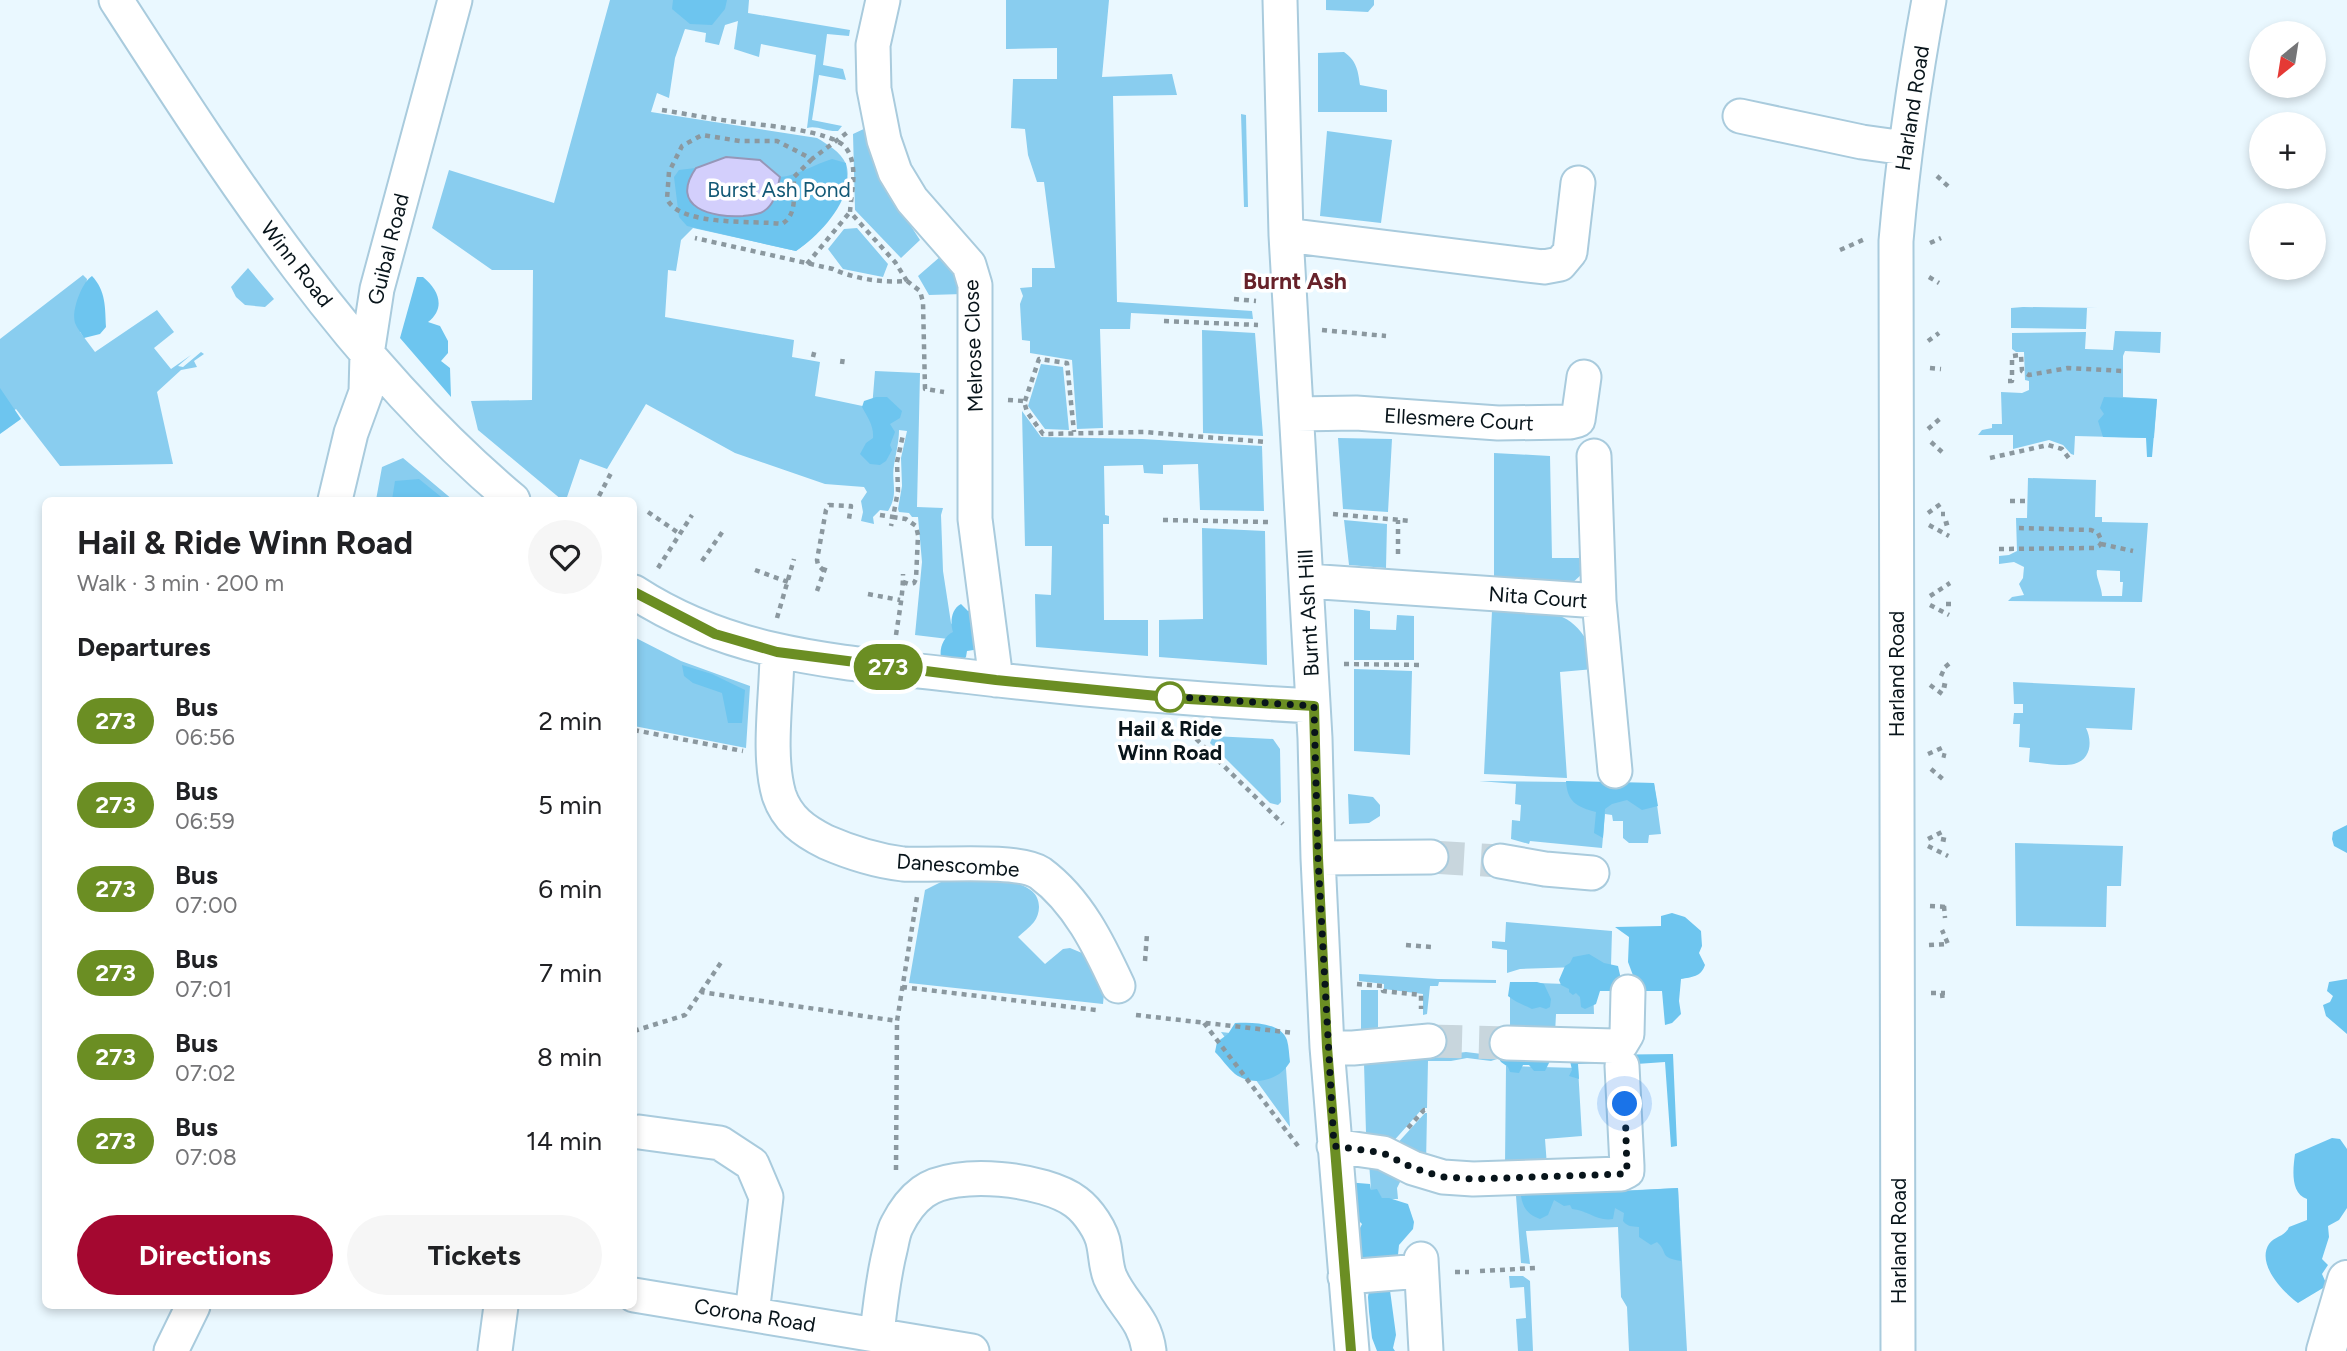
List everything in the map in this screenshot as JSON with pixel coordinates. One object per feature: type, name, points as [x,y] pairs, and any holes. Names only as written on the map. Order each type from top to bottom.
[{"type":"main road","points":[[2326,1351],[2347,1280]]},
{"type":"street","name":"Winn Road","points":[[116,0],[199,129],[262,220],[367,354],[460,455],[509,497]]},
{"type":"street","name":"Guibal Road","points":[[336,497],[351,433],[366,392],[367,354],[374,301],[388,242],[455,0]]},
{"type":"street","name":"Melrose Close","points":[[883,0],[873,45],[874,89],[884,140],[895,172],[912,200],[970,265],[975,285],[975,519],[996,680]]},
{"type":"street","name":"Burnt Ash Hill","points":[[1280,0],[1286,234],[1314,706],[1327,1047],[1352,1351]]},
{"type":"street","name":"Harland Road","points":[[1898,1351],[1896,242],[1905,148],[1929,0]]},
{"type":"street","points":[[1740,116],[1862,142],[1905,148]]},
{"type":"street","points":[[1286,234],[1544,267],[1560,264],[1570,251],[1578,183]]},
{"type":"street","name":"Ellesmere Court","points":[[1297,414],[1356,413],[1498,423],[1570,422],[1578,420],[1584,377]]},
{"type":"street","points":[[1594,456],[1599,601]]},
{"type":"street","name":"Nita Court","points":[[1307,581],[1599,601],[1615,771]]},
{"type":"street","points":[[637,594],[715,634],[777,652],[996,680],[1188,699],[1314,706]]},
{"type":"street","name":"Danescombe","points":[[777,652],[774,772],[787,814],[808,833],[836,846],[901,864],[1011,865],[1038,872],[1062,895],[1094,934],[1118,986]]},
{"type":"street","points":[[1318,858],[1431,857]]},
{"type":"street","points":[[1500,861],[1545,869],[1592,873]]},
{"type":"street","points":[[1507,1043],[1621,1044],[1627,1034],[1628,992]]},
{"type":"street","points":[[1327,1047],[1353,1048],[1425,1041]]},
{"type":"street","points":[[1334,1146],[1383,1153],[1413,1168],[1443,1177],[1474,1179],[1621,1174],[1627,1171],[1628,1166],[1622,1066]]},
{"type":"street","points":[[639,1132],[720,1143],[752,1164],[766,1197],[752,1314]]},
{"type":"street","points":[[877,1334],[882,1280],[895,1227],[913,1201],[923,1191],[955,1180],[998,1180],[1038,1185],[1077,1203],[1102,1236],[1110,1278],[1147,1333],[1150,1351]]},
{"type":"street","points":[[1345,1277],[1421,1265],[1426,1351]]},
{"type":"street","name":"Corona Road","points":[[637,1295],[972,1351]]},
{"type":"street","points":[[172,1351],[192,1309]]},
{"type":"street","points":[[495,1351],[501,1309]]},
{"type":"path","points":[[662,110],[792,130],[836,141],[846,149],[853,166],[850,212],[807,264]]},
{"type":"path","points":[[812,159],[777,141],[740,141],[702,135],[682,146],[669,172],[667,199],[675,209],[691,216],[782,224],[789,220],[794,209],[794,177],[836,141]]},
{"type":"path","points":[[1936,175],[1950,188]]},
{"type":"path","points":[[850,212],[895,262],[907,281],[919,291],[923,302],[925,389],[975,398],[1024,401]]},
{"type":"path","points":[[695,238],[887,282],[907,281]]},
{"type":"path","points":[[1840,250],[1866,238]]},
{"type":"path","points":[[1926,245],[1941,238]]},
{"type":"path","points":[[1234,299],[1256,301]]},
{"type":"path","points":[[1164,321],[1258,325]]},
{"type":"path","points":[[1318,330],[1386,336]]},
{"type":"path","points":[[1928,342],[1939,333]]},
{"type":"path","points":[[813,357],[815,349]]},
{"type":"path","points":[[2008,382],[2012,382],[2012,356],[2021,355],[2022,371],[2029,375],[2068,368],[2123,371]]},
{"type":"path","points":[[842,363],[843,357]]},
{"type":"path","points":[[1074,432],[1067,363],[1039,359],[1024,401],[1027,412],[1043,434],[1144,432],[1267,442]]},
{"type":"path","points":[[1929,368],[1941,369]]},
{"type":"path","points":[[1928,430],[1943,416]]},
{"type":"path","points":[[891,526],[898,491],[897,462],[903,435]]},
{"type":"path","points":[[1927,439],[1942,452]]},
{"type":"path","points":[[1990,458],[2048,445],[2062,449],[2071,461]]},
{"type":"path","points":[[599,496],[611,473]]},
{"type":"path","points":[[2010,501],[2028,501]]},
{"type":"path","points":[[1928,513],[1942,503]]},
{"type":"path","points":[[824,571],[817,560],[826,510],[829,505],[851,506],[849,519]]},
{"type":"path","points":[[648,512],[680,534]]},
{"type":"path","points":[[1328,514],[1411,521]]},
{"type":"path","points":[[657,569],[692,515]]},
{"type":"path","points":[[880,515],[893,516],[916,526],[916,579],[914,583],[903,582]]},
{"type":"path","points":[[1163,520],[1269,522]]},
{"type":"path","points":[[1944,524],[1951,522]]},
{"type":"path","points":[[1928,524],[1949,536]]},
{"type":"path","points":[[2019,528],[2091,530],[2100,536],[2101,544]]},
{"type":"path","points":[[702,561],[723,531]]},
{"type":"path","points":[[1999,549],[2094,548],[2101,544],[2133,551]]},
{"type":"path","points":[[777,619],[794,559]]},
{"type":"path","points":[[817,592],[827,563]]},
{"type":"path","points":[[755,570],[788,582]]},
{"type":"path","points":[[896,639],[900,600],[904,595],[903,574]]},
{"type":"path","points":[[1929,597],[1950,583]]},
{"type":"path","points":[[868,594],[900,600]]},
{"type":"path","points":[[1946,604],[1954,604]]},
{"type":"path","points":[[1929,605],[1949,615]]},
{"type":"path","points":[[1941,676],[1950,663]]},
{"type":"path","points":[[1333,664],[1424,665]]},
{"type":"path","points":[[1929,684],[1945,696]]},
{"type":"path","points":[[1186,729],[1284,824]]},
{"type":"path","points":[[637,731],[752,752]]},
{"type":"path","points":[[1928,754],[1944,747]]},
{"type":"path","points":[[1928,766],[1944,780]]},
{"type":"path","points":[[1928,839],[1944,831]]},
{"type":"path","points":[[1928,846],[1948,856]]},
{"type":"path","points":[[896,1172],[897,1021],[922,864]]},
{"type":"path","points":[[1929,906],[1946,906],[1945,918]]},
{"type":"path","points":[[1929,945],[1948,944],[1942,930]]},
{"type":"path","points":[[1406,946],[1431,947]]},
{"type":"path","points":[[637,1030],[685,1015],[722,961]]},
{"type":"path","points":[[1351,984],[1382,986],[1383,991],[1420,995],[1425,1041]]},
{"type":"path","points":[[701,992],[897,1021]]},
{"type":"path","points":[[1930,993],[1944,993],[1942,1003]]},
{"type":"path","points":[[1204,1023],[1298,1146]]},
{"type":"path","points":[[1480,1272],[1536,1268]]},
{"type":"green space","name":"Burst Ash Pond","points":[[610,0],[749,0],[748,13],[850,30],[849,36],[827,34],[823,65],[843,69],[846,80],[819,75],[812,120],[842,126],[838,131],[834,131],[807,128],[816,55],[761,44],[759,57],[734,49],[738,21],[725,25],[719,45],[705,42],[706,33],[685,29],[675,58],[669,98],[657,93],[651,112],[817,138],[841,156],[848,175],[846,187],[833,212],[796,251],[693,228],[681,240],[676,271],[668,270],[665,317],[794,340],[792,357],[820,362],[815,396],[872,408],[875,371],[920,373],[917,507],[943,508],[943,571],[951,623],[965,641],[915,635],[922,562],[918,517],[899,512],[898,509],[902,486],[901,458],[907,431],[899,430],[891,505],[888,511],[880,510],[873,517],[874,524],[861,521],[861,501],[867,492],[864,487],[825,484],[735,453],[646,404],[607,469],[580,459],[567,497],[558,497],[478,430],[471,401],[532,400],[533,270],[492,270],[432,228],[449,170],[554,203]]},
{"type":"green space","points":[[673,0],[727,0],[725,9],[712,25],[690,24],[672,9]]},
{"type":"green space","points":[[1006,0],[1109,0],[1102,77],[1172,74],[1177,95],[1113,96],[1117,302],[1252,311],[1253,319],[1131,313],[1130,329],[1100,329],[1103,428],[1077,429],[1072,360],[1030,353],[1030,341],[1022,340],[1020,304],[1023,296],[1020,288],[1032,287],[1032,268],[1055,268],[1044,182],[1037,182],[1028,155],[1025,129],[1011,128],[1013,79],[1057,79],[1057,48],[1006,49]]},
{"type":"green space","points":[[1326,0],[1374,0],[1374,5],[1368,12],[1326,10]]},
{"type":"green space","points":[[1344,52],[1354,63],[1360,85],[1387,90],[1387,112],[1318,112],[1318,53]]},
{"type":"green space","points":[[1241,114],[1246,115],[1248,207],[1244,207]]},
{"type":"green space","points":[[868,127],[873,159],[881,180],[920,240],[901,258],[855,210],[853,134]]},
{"type":"green space","points":[[1327,131],[1392,140],[1381,223],[1320,216]]},
{"type":"green space","name":"Burst Ash Pond","points":[[832,159],[846,163],[847,182],[844,195],[828,222],[796,251],[687,226],[679,217],[674,177],[679,170],[696,168],[688,187],[692,199],[700,208],[720,216],[774,201],[780,177]]},
{"type":"green space","points":[[857,228],[888,264],[883,277],[843,269],[828,249],[844,229]]},
{"type":"green space","points":[[941,256],[961,279],[963,294],[929,295],[918,276]]},
{"type":"green space","points":[[248,268],[274,299],[265,307],[245,305],[236,297],[231,287]]},
{"type":"green space","points":[[83,275],[87,279],[80,332],[95,352],[157,310],[174,332],[154,348],[171,369],[191,355],[178,366],[183,367],[201,352],[204,354],[194,361],[197,367],[181,370],[157,392],[173,464],[60,466],[16,409],[0,421],[0,339]]},
{"type":"green space","points":[[92,276],[102,293],[106,327],[100,334],[84,338],[74,318],[81,290]]},
{"type":"green space","points":[[417,277],[423,277],[429,282],[438,299],[437,311],[428,322],[440,326],[448,341],[448,353],[441,361],[450,368],[451,397],[400,338]]},
{"type":"green space","points":[[2023,307],[2098,308],[2087,308],[2086,329],[2011,328],[2011,308]]},
{"type":"green space","points":[[1202,330],[1255,333],[1263,436],[1203,433]]},
{"type":"green space","points":[[2115,331],[2161,332],[2160,353],[2125,351],[2123,356],[2123,397],[2157,399],[2154,438],[2075,436],[2074,455],[2063,445],[2049,440],[2013,449],[2013,435],[1978,435],[1982,430],[1992,428],[1992,424],[2002,424],[2001,392],[2022,393],[2029,390],[2029,381],[2025,380],[2024,352],[2012,349],[2012,333],[2086,332],[2085,349],[2113,350]]},
{"type":"green space","points":[[1041,364],[1063,367],[1069,430],[1045,429],[1028,406]]},
{"type":"green space","points":[[0,388],[21,419],[0,434]]},
{"type":"green space","points":[[887,397],[902,411],[900,418],[890,424],[895,432],[890,445],[892,450],[886,461],[880,465],[870,464],[860,454],[866,443],[873,438],[872,426],[862,407],[864,401]]},
{"type":"green space","points":[[2104,397],[2157,399],[2152,457],[2147,457],[2146,438],[2103,437],[2098,421],[2104,414],[2100,408]]},
{"type":"green space","points":[[1022,411],[1041,437],[1142,439],[1262,446],[1264,511],[1200,510],[1198,464],[1163,465],[1163,474],[1144,473],[1143,465],[1104,466],[1105,515],[1109,516],[1109,524],[1103,524],[1104,620],[1148,620],[1148,656],[1036,647],[1035,594],[1051,595],[1052,546],[1025,546]]},
{"type":"green space","points":[[1338,438],[1392,439],[1388,512],[1343,509]]},
{"type":"green space","points":[[1494,453],[1550,456],[1552,558],[1588,558],[1582,574],[1570,585],[1494,579]]},
{"type":"green space","points":[[403,458],[449,497],[377,497],[382,467]]},
{"type":"green space","points":[[2028,478],[2096,480],[2095,517],[2102,517],[2102,522],[2148,523],[2142,602],[2008,601],[2012,597],[2024,595],[2019,584],[2023,578],[2024,567],[2014,562],[1999,564],[1999,556],[2017,551],[2016,518],[2027,518]],"holes":[[[2097,570],[2120,571],[2120,582],[2123,582],[2122,596],[2102,596]]]},
{"type":"green space","points":[[419,479],[441,497],[392,497],[395,481]]},
{"type":"green space","points":[[1344,520],[1387,524],[1386,568],[1349,565]]},
{"type":"green space","points":[[1202,528],[1265,531],[1267,665],[1159,657],[1159,620],[1203,619]]},
{"type":"green space","points":[[961,604],[968,611],[973,609],[980,649],[967,651],[961,662],[941,658],[941,654],[945,639],[953,632],[953,613]]},
{"type":"green space","points":[[1354,609],[1370,611],[1370,629],[1396,630],[1397,615],[1414,616],[1414,660],[1354,660]]},
{"type":"green space","points":[[1492,611],[1533,611],[1557,615],[1578,629],[1589,644],[1594,669],[1560,672],[1567,778],[1484,774]]},
{"type":"green space","points":[[637,639],[681,661],[750,686],[746,748],[637,727]]},
{"type":"green space","points":[[682,665],[712,674],[745,690],[742,723],[728,723],[722,693],[693,683],[684,676]]},
{"type":"green space","points":[[1354,669],[1412,671],[1410,755],[1354,751]]},
{"type":"green space","points":[[2013,682],[2135,688],[2132,730],[2086,728],[2089,749],[2080,762],[2064,765],[2029,762],[2030,748],[2019,747],[2020,724],[2013,724],[2014,713],[2023,713],[2023,704],[2014,704]]},
{"type":"green space","points":[[1213,736],[1273,739],[1280,749],[1281,802],[1278,805],[1270,803],[1210,743]]},
{"type":"green space","points":[[1479,781],[1654,783],[1661,834],[1649,835],[1648,843],[1629,843],[1623,838],[1623,821],[1613,821],[1612,815],[1605,814],[1602,848],[1530,841],[1529,844],[1511,839],[1512,820],[1520,821],[1521,805],[1515,804],[1516,784]]},
{"type":"green space","points":[[1566,781],[1654,783],[1658,806],[1642,810],[1627,800],[1612,804],[1605,809],[1603,838],[1594,833],[1596,812],[1574,802],[1568,794]]},
{"type":"green space","points":[[1348,794],[1373,797],[1380,805],[1380,816],[1369,823],[1349,824]]},
{"type":"green space","points":[[2347,825],[2347,853],[2334,846],[2332,839],[2333,832]]},
{"type":"green space","points":[[2015,843],[2123,846],[2121,886],[2107,886],[2106,927],[2016,926]]},
{"type":"green space","points":[[958,879],[1007,881],[1029,889],[1036,897],[1038,913],[1034,922],[1018,937],[1045,964],[1063,949],[1070,948],[1082,953],[1104,993],[1103,1004],[909,983],[925,890],[941,882]]},
{"type":"green space","points":[[1672,913],[1685,917],[1701,931],[1702,946],[1699,953],[1705,965],[1699,974],[1681,979],[1681,1014],[1672,1023],[1665,1025],[1662,991],[1600,991],[1596,1004],[1585,1009],[1581,1007],[1580,997],[1576,993],[1573,995],[1561,985],[1559,980],[1565,966],[1573,957],[1589,954],[1604,963],[1618,966],[1621,979],[1634,978],[1628,962],[1629,937],[1615,927],[1661,926],[1661,916]]},
{"type":"green space","points":[[1506,922],[1612,931],[1611,966],[1520,969],[1507,973],[1507,950],[1492,948],[1492,941],[1505,942]]},
{"type":"green space","points":[[1359,974],[1496,980],[1496,983],[1439,982],[1438,986],[1430,986],[1427,1014],[1423,1015],[1423,994],[1384,989],[1384,984],[1359,981]]},
{"type":"green space","points":[[2347,979],[2347,1034],[2326,1016],[2323,1005],[2330,1002],[2333,996],[2327,991],[2329,982]]},
{"type":"green space","points":[[1510,982],[1593,985],[1594,1014],[1556,1014],[1555,1034],[1510,1033]]},
{"type":"green space","points":[[1510,982],[1544,984],[1551,999],[1550,1007],[1532,1009],[1514,1000],[1508,996]]},
{"type":"green space","points":[[1361,990],[1378,990],[1378,1039],[1361,1039]]},
{"type":"green space","points":[[1235,1023],[1265,1024],[1284,1034],[1290,1062],[1285,1069],[1273,1078],[1257,1081],[1235,1074],[1215,1052],[1217,1042],[1228,1034]]},
{"type":"green space","points":[[1221,1032],[1284,1039],[1290,1127]]},
{"type":"green space","points":[[1466,1052],[1498,1056],[1491,1061],[1467,1058],[1428,1061],[1427,1108],[1423,1108],[1391,1144],[1380,1136],[1366,1133],[1364,1063]]},
{"type":"green space","points":[[1673,1054],[1677,1146],[1671,1147],[1665,1062],[1608,1066],[1605,1063],[1578,1064],[1579,1079],[1569,1076],[1572,1070],[1570,1061],[1554,1055]]},
{"type":"green space","points":[[1553,1055],[1545,1071],[1534,1071],[1529,1065],[1523,1065],[1519,1073],[1510,1072],[1497,1056],[1498,1056]]},
{"type":"green space","points":[[1506,1066],[1578,1068],[1582,1136],[1545,1139],[1547,1166],[1505,1165]]},
{"type":"green space","points":[[1427,1113],[1426,1164],[1394,1147]]},
{"type":"green space","points":[[2332,1138],[2340,1139],[2347,1149],[2347,1208],[2339,1220],[2328,1226],[2329,1237],[2322,1259],[2328,1265],[2322,1274],[2326,1283],[2323,1288],[2298,1303],[2273,1277],[2266,1260],[2266,1252],[2271,1241],[2285,1233],[2289,1227],[2307,1220],[2307,1199],[2295,1186],[2295,1154]]},
{"type":"green space","points":[[1369,1162],[1403,1176],[1397,1188],[1398,1199],[1382,1199],[1378,1192],[1371,1190]]},
{"type":"green space","points":[[1346,1182],[1370,1184],[1371,1190],[1377,1189],[1382,1198],[1408,1204],[1414,1222],[1413,1229],[1399,1245],[1398,1255],[1403,1263],[1389,1283],[1396,1335],[1393,1348],[1395,1351],[1377,1351],[1372,1338],[1368,1297],[1370,1284],[1362,1263],[1359,1230],[1362,1224],[1349,1211]]},
{"type":"green space","points":[[1623,1184],[1625,1191],[1678,1188],[1681,1261],[1666,1256],[1657,1242],[1651,1245],[1639,1237],[1639,1227],[1626,1224],[1623,1221],[1624,1213],[1615,1208],[1613,1219],[1602,1219],[1554,1200],[1548,1215],[1540,1219],[1527,1210],[1521,1196],[1506,1190]]},
{"type":"green space","points":[[1678,1188],[1687,1351],[1629,1351],[1627,1307],[1621,1297],[1618,1227],[1526,1231],[1530,1264],[1521,1263],[1516,1196]]},
{"type":"green space","points":[[1509,1276],[1523,1276],[1530,1281],[1533,1351],[1518,1351],[1516,1319],[1526,1318],[1524,1287],[1510,1288]]},
{"type":"shaded area","points":[[726,157],[760,160],[780,177],[777,192],[768,208],[757,214],[743,216],[719,215],[698,208],[691,201],[687,193],[696,168]]},
{"type":"tunnel","points":[[1431,857],[1500,861]]},
{"type":"tunnel","points":[[1429,1041],[1507,1043]]},
{"type":"bus line","name":"273","points":[[637,594],[715,634],[777,652],[996,680],[1188,699],[1314,706],[1327,1047],[1351,1351]]},
{"type":"place","name":"Hail & Ride Winn Road","points":[[1170,697]]},
{"type":"district","name":"Burnt Ash","points":[[1295,281]]},
{"type":"route","points":[[1170,697],[1161,696],[1314,706],[1318,858],[1334,1146],[1383,1153],[1413,1168],[1443,1177],[1474,1179],[1621,1174],[1627,1171],[1625,1104]]}]
